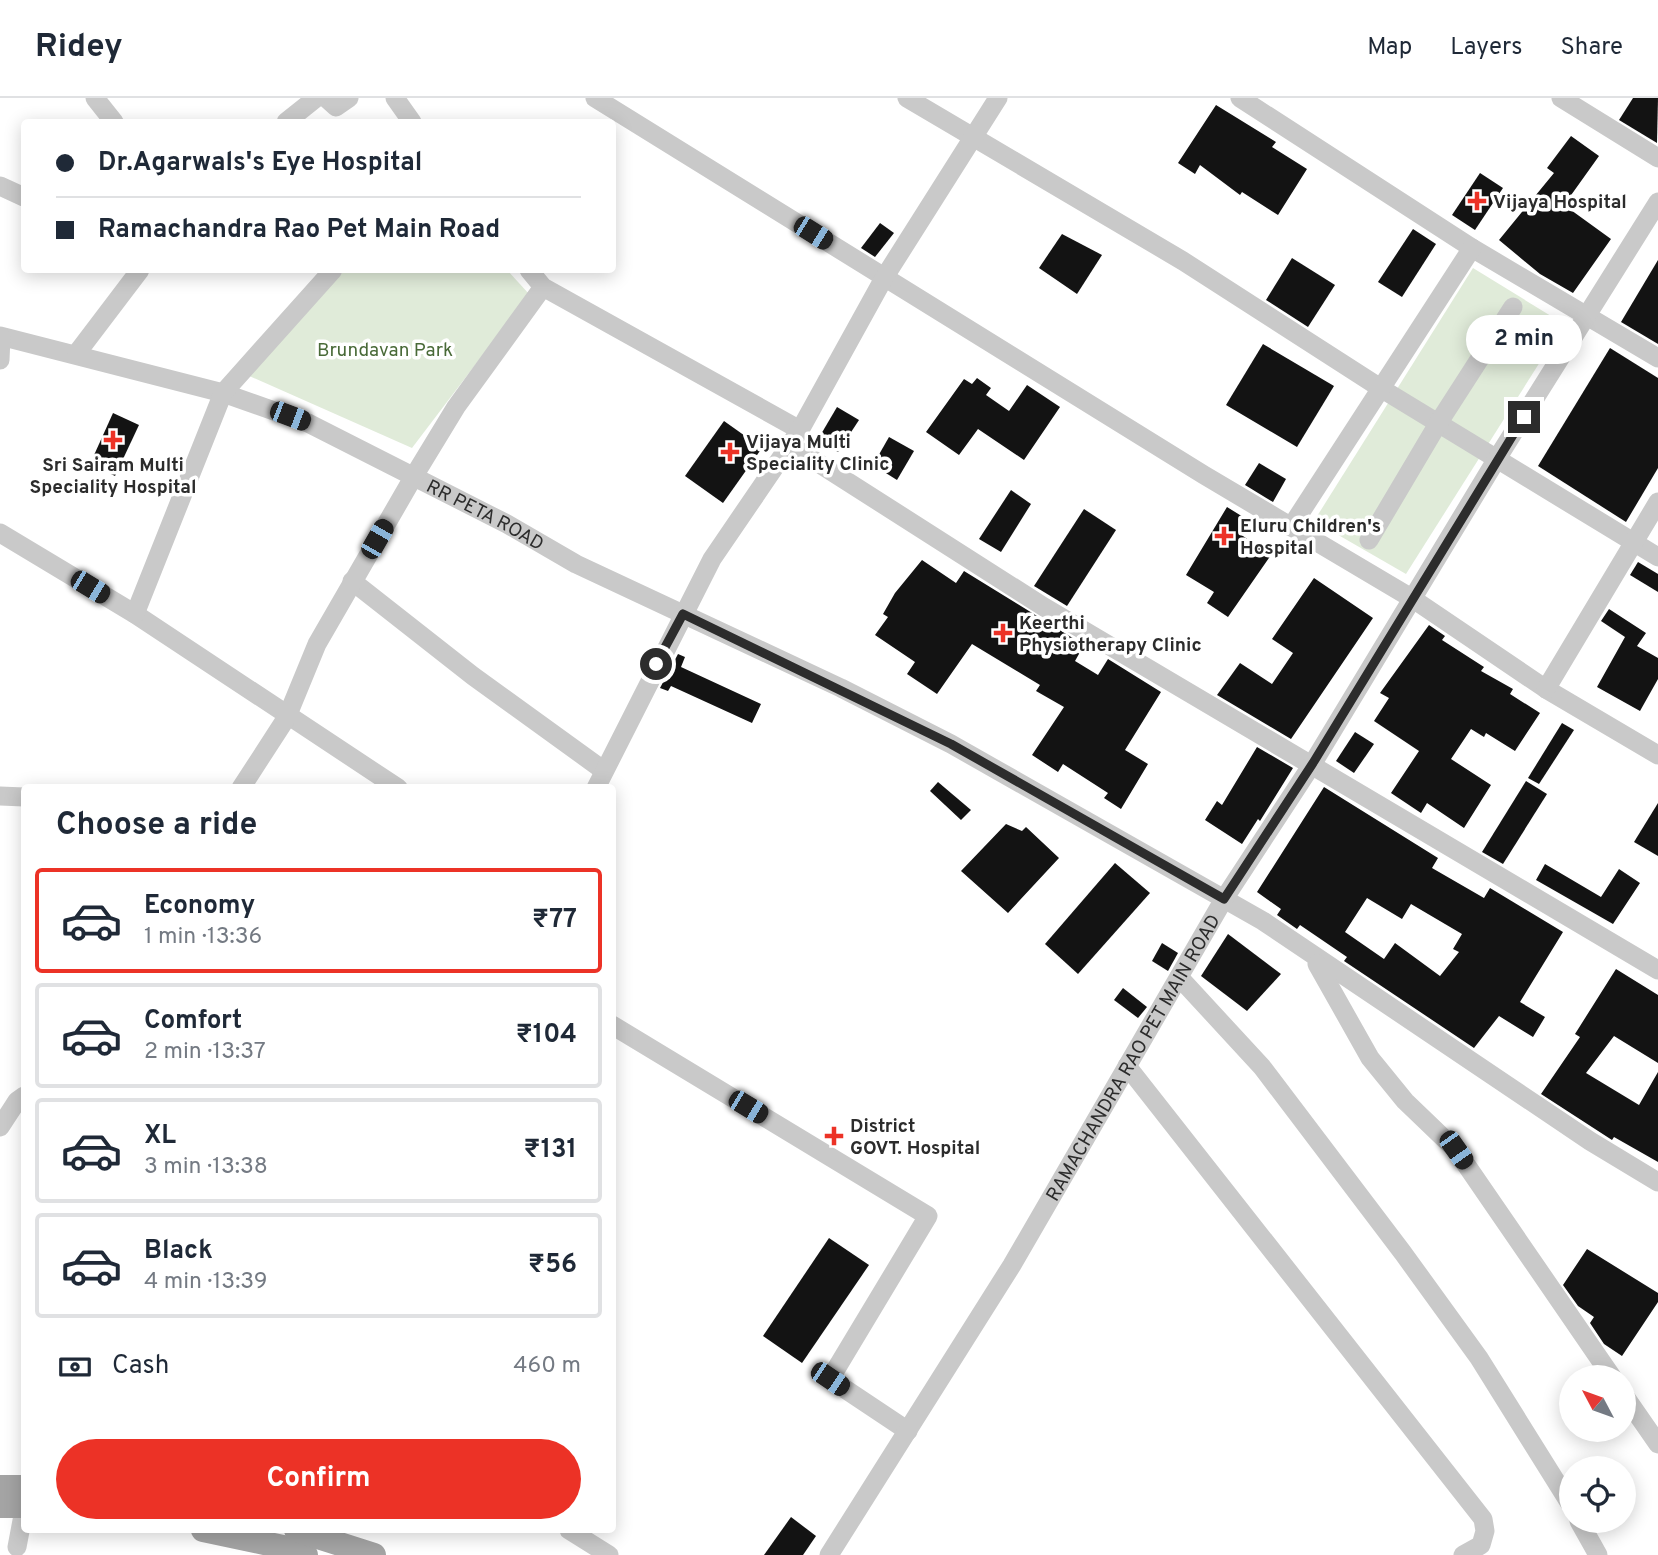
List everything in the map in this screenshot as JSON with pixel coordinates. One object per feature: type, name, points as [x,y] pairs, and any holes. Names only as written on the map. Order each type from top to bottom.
[{"type":"main road","points":[[0,1487],[21,1487]]},
{"type":"main road","points":[[0,1506],[21,1508]]},
{"type":"main road","points":[[225,1533],[306,1555]]},
{"type":"main road","points":[[305,1533],[374,1555]]},
{"type":"street","points":[[95,98],[112,119]]},
{"type":"street","points":[[290,119],[316,98]]},
{"type":"street","points":[[326,98],[336,107],[349,98]]},
{"type":"street","points":[[395,98],[410,119]]},
{"type":"street","points":[[595,98],[884,278],[1413,599],[1546,689],[1658,755]]},
{"type":"street","points":[[907,98],[1182,261],[1382,389],[1498,457],[1658,557]]},
{"type":"street","points":[[352,581],[599,779],[712,559],[795,438],[884,278],[975,139],[998,98]]},
{"type":"street","points":[[1240,98],[1472,248],[1658,358]]},
{"type":"street","points":[[1561,98],[1658,158]]},
{"type":"street","points":[[0,187],[21,196]]},
{"type":"street","name":"RAMACHANDRA RAO PET MAIN ROAD","points":[[829,1555],[1012,1265],[1224,899],[1313,763],[1498,457],[1658,202]]},
{"type":"street","points":[[1291,527],[1472,248]]},
{"type":"street","points":[[77,354],[138,273]]},
{"type":"street","points":[[135,614],[223,393],[330,273]]},
{"type":"street","points":[[531,273],[543,288],[795,438],[1044,607],[1313,763],[1658,970]]},
{"type":"street","points":[[244,784],[287,717],[317,644],[414,476],[456,407],[543,288]]},
{"type":"street","points":[[1369,540],[1439,422],[1513,307]]},
{"type":"street","points":[[0,360],[1,337]]},
{"type":"street","name":"RR PETA ROAD","points":[[1,337],[77,354],[223,393],[308,423],[414,476],[576,564],[951,744],[1263,921],[1315,959],[1590,1141],[1658,1182]]},
{"type":"street","points":[[1546,689],[1658,502]]},
{"type":"street","points":[[0,533],[135,614],[392,784]]},
{"type":"street","points":[[0,796],[21,797]]},
{"type":"street","points":[[1315,959],[1370,1058],[1405,1101],[1456,1150],[1604,1365]]},
{"type":"street","points":[[1179,977],[1262,1067],[1403,1253],[1479,1358],[1559,1486]]},
{"type":"street","points":[[616,1027],[928,1216],[830,1379],[908,1431]]},
{"type":"street","points":[[1127,1066],[1483,1520],[1485,1531],[1481,1545],[1463,1555]]},
{"type":"street","points":[[0,1127],[21,1098]]},
{"type":"street","points":[[1636,1412],[1658,1444]]},
{"type":"street","points":[[17,1547],[21,1525]]},
{"type":"street","points":[[574,1533],[609,1555]]},
{"type":"street","points":[[1586,1533],[1598,1555]]},
{"type":"green space","points":[[1473,268],[1564,324],[1406,574],[1314,521]]},
{"type":"green space","name":"Brundavan Park","points":[[342,273],[510,273],[529,294],[412,448],[247,375]]},
{"type":"building","points":[[1633,98],[1658,98],[1657,143],[1619,120]]},
{"type":"building","points":[[1216,105],[1276,142],[1272,147],[1307,169],[1278,215],[1242,192],[1240,195],[1200,165],[1195,174],[1178,163]]},
{"type":"building","points":[[1571,136],[1599,156],[1564,205],[1611,239],[1573,293],[1540,274],[1499,240],[1554,173],[1547,168]]},
{"type":"building","points":[[1480,173],[1503,188],[1475,230],[1452,215]]},
{"type":"building","points":[[880,223],[894,233],[875,257],[861,248]]},
{"type":"building","points":[[1413,229],[1436,244],[1402,297],[1378,282]]},
{"type":"building","points":[[1062,234],[1102,255],[1077,294],[1039,268]]},
{"type":"building","points":[[1292,258],[1335,285],[1308,327],[1266,300]]},
{"type":"building","points":[[1658,260],[1658,344],[1621,322]]},
{"type":"building","points":[[1263,344],[1334,386],[1297,447],[1226,405]]},
{"type":"building","points":[[1610,348],[1658,378],[1658,468],[1626,522],[1538,466]]},
{"type":"building","points":[[977,378],[991,388],[986,395],[1009,411],[1027,385],[1060,407],[1024,460],[978,429],[959,455],[926,432],[964,379],[972,384]]},
{"type":"building","points":[[837,407],[859,420],[838,452],[817,441]]},
{"type":"building","points":[[113,413],[139,425],[115,476],[90,464]]},
{"type":"building","points":[[724,421],[762,448],[723,503],[685,476]]},
{"type":"building","points":[[889,437],[914,451],[897,480],[873,465]]},
{"type":"building","points":[[1259,463],[1286,479],[1273,502],[1245,485]]},
{"type":"building","points":[[1011,490],[1031,504],[1001,552],[979,539]]},
{"type":"building","points":[[1227,507],[1248,520],[1240,534],[1271,555],[1228,617],[1207,603],[1214,592],[1186,575]]},
{"type":"building","points":[[1084,509],[1116,530],[1067,606],[1034,586]]},
{"type":"building","points":[[922,560],[956,583],[964,571],[1084,645],[1075,661],[1098,675],[1108,659],[1161,692],[1125,750],[1148,764],[1121,809],[1104,798],[1108,793],[1063,764],[1058,772],[1032,755],[1064,707],[1036,691],[1040,685],[972,644],[937,694],[907,674],[915,662],[875,635],[888,617],[883,614],[895,593]]},
{"type":"building","points":[[1638,562],[1658,574],[1658,592],[1630,575]]},
{"type":"building","points":[[1314,578],[1373,618],[1291,739],[1217,695],[1240,663],[1272,684],[1293,653],[1272,639]]},
{"type":"building","points":[[1609,609],[1646,633],[1637,646],[1658,658],[1658,679],[1640,711],[1597,687],[1625,637],[1601,621]]},
{"type":"building","points":[[1429,625],[1445,636],[1442,640],[1484,667],[1481,671],[1513,689],[1510,694],[1540,713],[1515,751],[1486,733],[1484,737],[1471,729],[1451,759],[1491,785],[1464,828],[1427,803],[1421,813],[1391,793],[1419,751],[1374,721],[1389,698],[1380,693]]},
{"type":"building","points":[[678,654],[685,657],[681,667],[761,704],[752,723],[671,686],[668,691],[660,688]]},
{"type":"building","points":[[1562,723],[1574,730],[1539,784],[1528,778]]},
{"type":"building","points":[[1355,732],[1374,744],[1354,773],[1336,761]]},
{"type":"building","points":[[1257,747],[1293,768],[1260,821],[1258,819],[1242,844],[1205,820],[1217,801],[1222,805]]},
{"type":"building","points":[[1526,781],[1547,794],[1503,864],[1482,852]]},
{"type":"building","points":[[938,782],[971,810],[961,820],[930,791]]},
{"type":"building","points":[[1324,787],[1438,858],[1432,868],[1484,898],[1490,888],[1563,932],[1520,1002],[1545,1017],[1533,1037],[1499,1016],[1474,1048],[1344,961],[1347,957],[1300,925],[1297,929],[1277,915],[1281,909],[1257,892]],"holes":[[[1367,898],[1402,919],[1411,904],[1462,934],[1453,949],[1459,952],[1440,976],[1395,943],[1384,959],[1345,932]]]},
{"type":"building","points":[[1658,803],[1658,856],[1634,842]]},
{"type":"building","points":[[1006,824],[1022,831],[1026,827],[1059,858],[1008,913],[961,871]]},
{"type":"building","points":[[1115,863],[1150,893],[1078,974],[1045,944]]},
{"type":"building","points":[[1545,864],[1601,897],[1619,869],[1640,883],[1613,924],[1536,880]]},
{"type":"building","points":[[1228,934],[1281,974],[1247,1011],[1201,976]]},
{"type":"building","points":[[1162,943],[1178,953],[1168,971],[1152,961]]},
{"type":"building","points":[[1616,969],[1658,995],[1658,1063],[1614,1036],[1586,1073],[1639,1105],[1658,1072],[1658,1162],[1614,1137],[1612,1140],[1541,1094],[1580,1037],[1575,1034]]},
{"type":"building","points":[[1123,988],[1147,1007],[1138,1018],[1114,1000]]},
{"type":"building","points":[[829,1238],[869,1265],[802,1363],[763,1336]]},
{"type":"building","points":[[1587,1249],[1658,1293],[1658,1302],[1622,1356],[1604,1344],[1590,1323],[1594,1317],[1578,1306],[1563,1285]]},
{"type":"building","points":[[791,1517],[816,1536],[803,1555],[764,1555]]},
{"type":"place","name":"Vijaya Hospital","points":[[1477,201]]},
{"type":"place","name":"Sri Sairam Multi Speciality Hospital","points":[[113,440]]},
{"type":"place","name":"Vijaya Multi Speciality Clinic","points":[[730,452]]},
{"type":"place","name":"Eluru Children's Hospital","points":[[1224,536]]},
{"type":"place","name":"Keerthi Physiotherapy Clinic","points":[[1003,633]]},
{"type":"place","name":"District GOVT. Hospital","points":[[834,1136]]},
{"type":"route","points":[[656,664],[683,614],[841,688],[951,744],[1224,899],[1313,763],[1524,417]]}]
